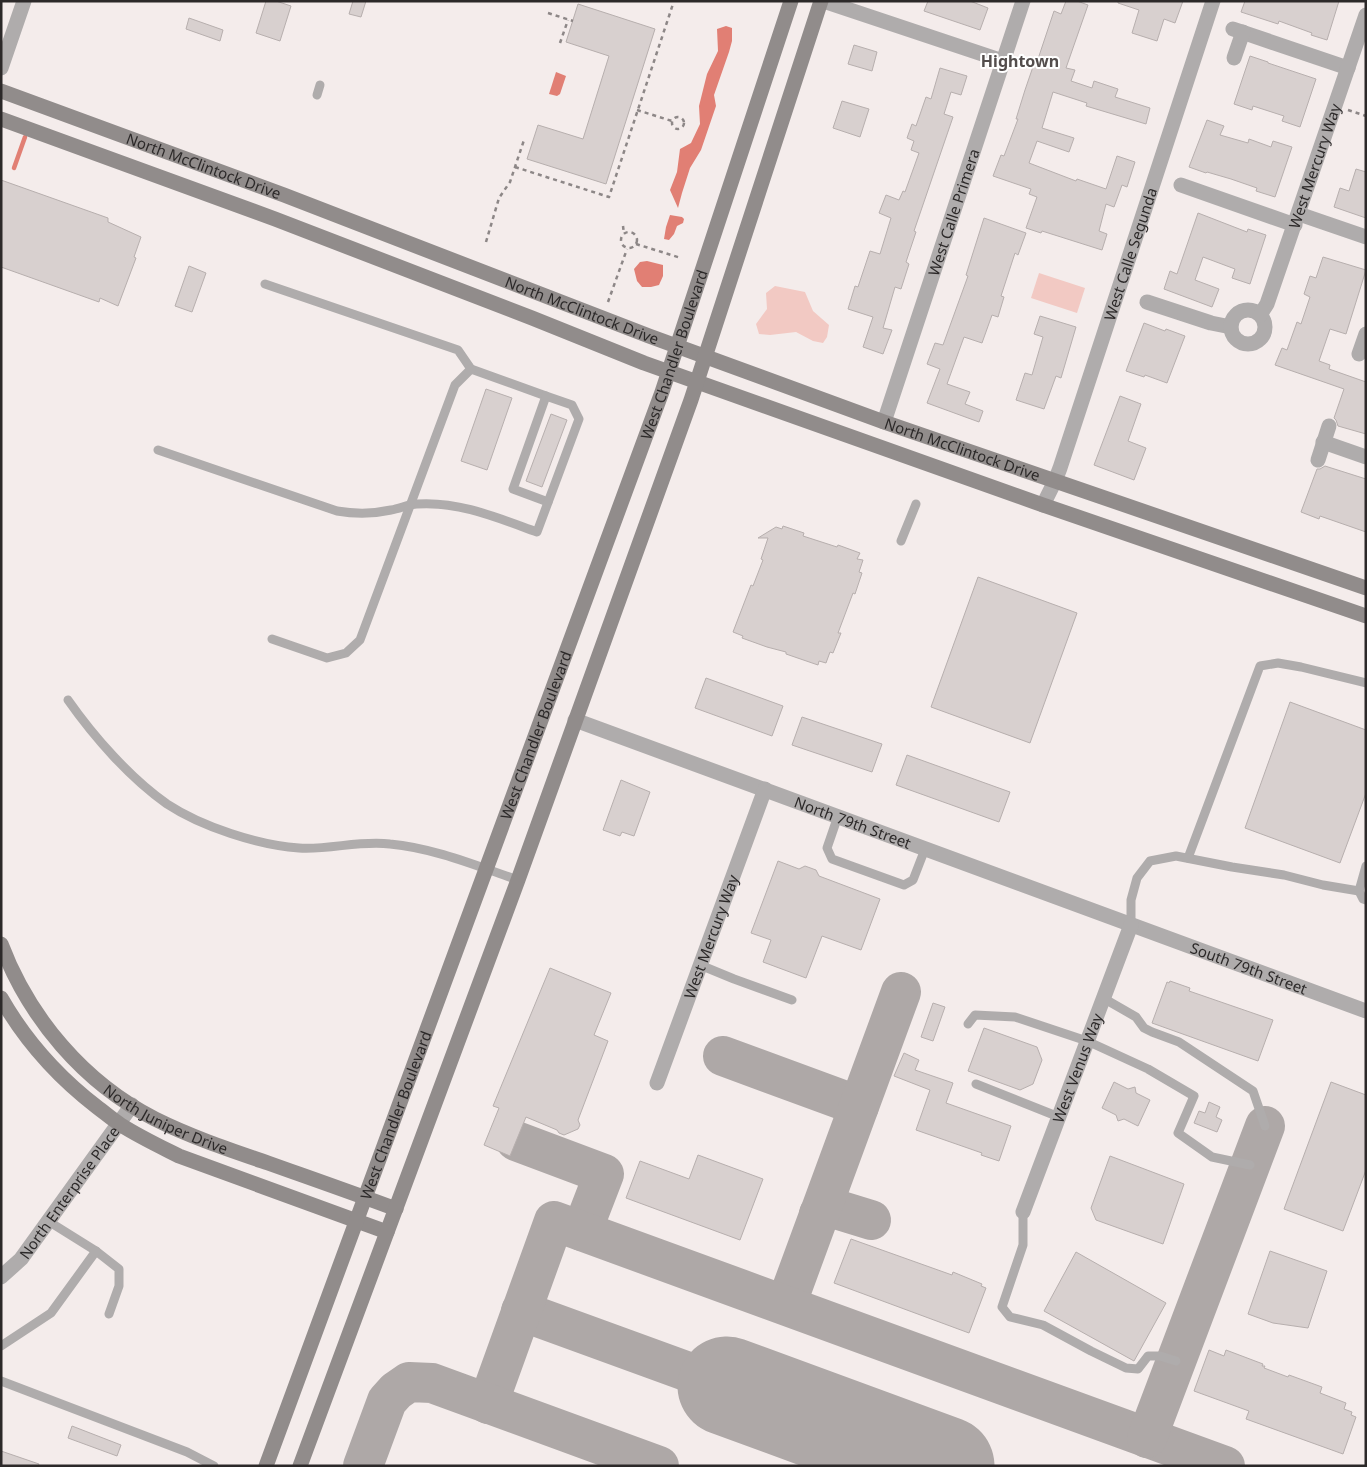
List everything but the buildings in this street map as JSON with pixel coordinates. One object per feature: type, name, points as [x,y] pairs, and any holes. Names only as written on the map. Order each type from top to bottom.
[{"type":"main road","name":"West Chandler Boulevard","points":[[266,1466],[669,372],[791,1]]},
{"type":"main road","name":"West Chandler Boulevard","points":[[300,1466],[518,880],[697,382],[822,1]]},
{"type":"main road","name":"North McClintock Drive","points":[[1,91],[284,195],[705,357],[884,422],[1366,588]]},
{"type":"main road","name":"North McClintock Drive","points":[[1,119],[275,219],[523,314],[644,363],[1043,505],[1366,616]]},
{"type":"main road","points":[[275,219],[284,195]]},
{"type":"main road","name":"North Juniper Drive","points":[[1,944],[18,984],[50,1031],[66,1050],[98,1081],[132,1105],[154,1118],[210,1143],[396,1209]]},
{"type":"main road","name":"North Juniper Drive","points":[[1,998],[18,1024],[54,1068],[71,1086],[119,1124],[179,1156],[387,1232]]},
{"type":"street","points":[[1,68],[24,1]]},
{"type":"street","points":[[822,1],[1004,61]]},
{"type":"street","name":"West Calle Primera","points":[[884,422],[1023,1]]},
{"type":"street","name":"West Calle Segunda","points":[[1043,505],[1055,481],[1213,1]]},
{"type":"street","name":"West Mercury Way","points":[[1260,315],[1267,304],[1366,15]]},
{"type":"street","points":[[1234,58],[1238,30],[1348,68]]},
{"type":"street","points":[[1182,185],[1366,237]]},
{"type":"street","points":[[1147,302],[1211,323],[1231,327]]},
{"type":"street","points":[[1250,310],[1260,315],[1264,320],[1265,331],[1255,344],[1249,345],[1238,342],[1234,338],[1231,327],[1235,316],[1250,310]]},
{"type":"street","points":[[1318,460],[1329,426]]},
{"type":"street","points":[[1324,442],[1366,457]]},
{"type":"street","name":"North 79th Street","points":[[575,720],[1131,925]]},
{"type":"street","name":"West Mercury Way","points":[[657,1083],[765,789]]},
{"type":"street","name":"West Venus Way","points":[[1023,1212],[1131,925]]},
{"type":"street","name":"South 79th Street","points":[[1131,925],[1366,1011]]},
{"type":"street","name":"North Enterprise Place","points":[[1,1277],[21,1259],[132,1105]]},
{"type":"lane","points":[[317,95],[320,85]]},
{"type":"lane","points":[[158,450],[337,511],[355,514],[371,513],[416,504],[469,508],[537,532],[579,419],[572,405],[471,369],[458,350],[265,284]]},
{"type":"lane","points":[[272,639],[327,658],[346,653],[360,640],[455,385],[471,369]]},
{"type":"lane","points":[[546,396],[513,489],[548,502]]},
{"type":"lane","points":[[901,541],[916,504]]},
{"type":"lane","points":[[1188,858],[1260,666],[1278,664],[1301,667],[1366,683]]},
{"type":"lane","points":[[68,700],[98,738],[151,792],[187,815],[228,833],[253,840],[298,848],[370,843],[391,844],[434,853],[518,880]]},
{"type":"lane","points":[[838,816],[827,848],[832,859],[904,885],[913,880],[925,849]]},
{"type":"lane","points":[[1131,925],[1131,900],[1137,878],[1150,861],[1176,856],[1284,875],[1358,891],[1363,899],[1366,900]]},
{"type":"lane","points":[[1358,891],[1366,866]]},
{"type":"lane","points":[[700,965],[792,1000]]},
{"type":"lane","points":[[1103,998],[1136,1017],[1144,1028],[1179,1042],[1253,1091],[1264,1126]]},
{"type":"lane","points":[[968,1024],[976,1015],[1015,1018],[1087,1041],[1148,1069],[1194,1096],[1178,1134],[1212,1157],[1250,1165]]},
{"type":"lane","points":[[976,1084],[1059,1117]]},
{"type":"lane","points":[[1023,1212],[1023,1246],[1002,1307],[1010,1316],[1043,1326],[1126,1368],[1138,1369],[1148,1356],[1160,1356],[1176,1361]]},
{"type":"lane","points":[[48,1221],[119,1269],[119,1286],[109,1314]]},
{"type":"lane","points":[[1,1346],[51,1313],[96,1252]]},
{"type":"lane","points":[[1,1382],[188,1452],[214,1466]]},
{"type":"path","points":[[515,167],[609,197],[636,110],[673,4]]},
{"type":"path","points":[[548,13],[573,22]]},
{"type":"path","points":[[560,43],[568,20]]},
{"type":"path","points":[[1336,105],[1366,116]]},
{"type":"path","points":[[636,110],[672,121]]},
{"type":"path","points":[[677,117],[681,117],[684,120],[684,127],[676,129],[673,127],[672,121],[677,117]]},
{"type":"path","points":[[486,242],[499,198],[510,182],[524,140]]},
{"type":"path","points":[[623,226],[624,234],[621,238],[621,244],[627,248],[632,248],[636,244],[634,234],[629,232],[624,234]]},
{"type":"path","points":[[636,244],[681,258]]},
{"type":"path","points":[[608,302],[627,248]]},
{"type":"shaded area","points":[[726,26],[732,28],[732,41],[714,95],[716,106],[701,150],[690,168],[678,208],[670,190],[677,172],[680,149],[691,143],[700,124],[699,106],[707,74],[718,51],[717,29]]},
{"type":"shaded area","points":[[556,72],[566,76],[560,94],[557,96],[549,94]]},
{"type":"shaded area","points":[[670,215],[684,219],[683,223],[677,226],[669,240],[664,239]]},
{"type":"shaded area","points":[[647,261],[663,265],[663,276],[659,285],[642,287],[637,281],[634,269],[640,262]]},
{"type":"shaded area","points":[[1039,273],[1085,288],[1077,313],[1031,298]]},
{"type":"shaded area","points":[[775,286],[805,292],[813,311],[829,325],[827,337],[823,343],[813,341],[796,332],[770,335],[759,334],[756,324],[767,309],[766,293]]},
{"type":"waterway","points":[[14,168],[25,137]]},
{"type":"taxiway","points":[[786,1305],[901,992]]},
{"type":"taxiway","points":[[723,1056],[859,1106]]},
{"type":"taxiway","points":[[1147,1438],[1265,1126]]},
{"type":"taxiway","points":[[516,1141],[604,1174],[582,1231]]},
{"type":"taxiway","points":[[819,1214],[832,1208],[871,1220]]},
{"type":"taxiway","points":[[488,1404],[554,1221],[1225,1466]]},
{"type":"taxiway","points":[[521,1311],[727,1386]]},
{"type":"taxiway","points":[[363,1466],[387,1401],[396,1391],[409,1382],[432,1383],[659,1466]]},
{"type":"runway","points":[[727,1386],[945,1466]]},
{"type":"district","name":"Hightown","points":[[1020,61]]}]
